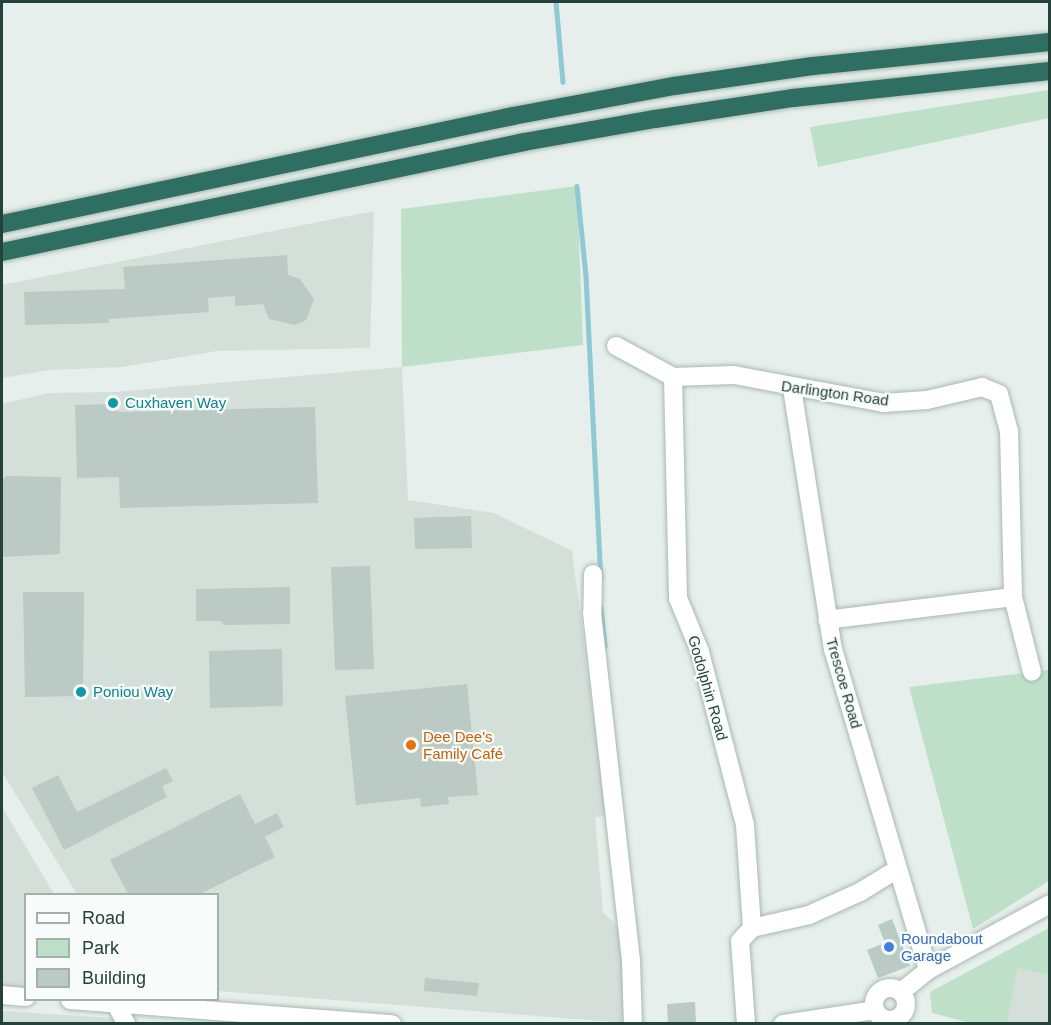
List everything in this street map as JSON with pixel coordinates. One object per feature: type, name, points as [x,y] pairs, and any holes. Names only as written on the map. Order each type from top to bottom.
[{"type":"highway","points":[[2,224],[513,116],[674,86],[813,66],[1050,42]]},
{"type":"highway","points":[[2,252],[524,142],[655,119],[872,88],[1050,71]]},
{"type":"street","points":[[616,346],[673,377]]},
{"type":"street","name":"Darlington Road","points":[[673,377],[734,375],[792,388],[883,403],[927,400],[982,387],[999,394],[1009,432],[1013,597],[1032,672]]},
{"type":"street","name":"Godolphin Road","points":[[673,377],[678,598],[700,652],[745,825],[752,928]]},
{"type":"street","name":"Trescoe Road","points":[[792,388],[827,620],[896,870],[928,970]]},
{"type":"street","points":[[593,574],[591,613],[631,962],[633,1023]]},
{"type":"street","points":[[827,620],[1013,597]]},
{"type":"street","points":[[746,1023],[740,941],[752,928],[809,915],[860,892],[896,870]]},
{"type":"street","points":[[901,992],[928,970],[1050,904]]},
{"type":"street","points":[[892,988],[901,992],[906,1008],[905,1021],[888,1020],[876,1010],[875,1000],[881,991],[892,988]]},
{"type":"street","points":[[2,995],[24,997]]},
{"type":"street","points":[[101,1001],[392,1023]]},
{"type":"street","points":[[116,1002],[126,1023]]},
{"type":"street","points":[[783,1023],[876,1010]]},
{"type":"shaded area","points":[[374,211],[370,348],[217,351],[122,367],[50,370],[2,378],[2,285]]},
{"type":"shaded area","points":[[402,367],[408,500],[494,513],[572,551],[606,815],[595,818],[603,912],[621,930],[627,1023],[219,991],[219,893],[76,893],[2,772],[2,404],[49,393],[114,392]]},
{"type":"shaded area","points":[[2,807],[53,893],[24,893],[24,997],[2,995]]},
{"type":"shaded area","points":[[1018,968],[1049,975],[1049,1023],[1007,1024]]},
{"type":"shaded area","points":[[2,1011],[112,1018],[115,1023],[2,1023]]},
{"type":"green space","points":[[1049,90],[1049,118],[818,167],[810,127]]},
{"type":"green space","points":[[577,186],[583,345],[402,367],[401,209]]},
{"type":"green space","points":[[1049,670],[1049,881],[973,929],[909,687]]},
{"type":"green space","points":[[1049,928],[1049,975],[1018,968],[1007,1023],[970,1023],[932,1013],[930,992]]},
{"type":"building","points":[[287,255],[288,275],[300,279],[314,299],[306,320],[295,325],[269,319],[263,304],[235,306],[235,296],[208,298],[209,312],[109,319],[109,323],[25,325],[24,292],[125,289],[123,267]]},
{"type":"building","points":[[117,404],[118,412],[315,407],[318,503],[120,508],[119,477],[77,478],[75,405]]},
{"type":"building","points":[[7,476],[61,477],[60,554],[2,557],[2,479]]},
{"type":"building","points":[[471,516],[472,548],[415,549],[414,518]]},
{"type":"building","points":[[370,566],[374,669],[335,670],[331,567]]},
{"type":"building","points":[[290,587],[290,624],[223,625],[222,621],[196,621],[196,589]]},
{"type":"building","points":[[23,592],[84,592],[83,696],[25,697]]},
{"type":"building","points":[[282,649],[283,706],[210,708],[209,651]]},
{"type":"building","name":"Dee Dee's Family Café","points":[[467,684],[478,795],[448,797],[449,804],[421,807],[420,798],[356,805],[345,696]]},
{"type":"building","points":[[166,768],[173,781],[162,786],[167,797],[64,850],[32,788],[58,775],[77,812]]},
{"type":"building","points":[[240,794],[255,824],[277,813],[284,827],[265,837],[275,857],[202,893],[127,893],[110,860]]},
{"type":"building","name":"Roundabout Garage","points":[[892,919],[910,966],[878,978],[867,950],[885,943],[878,925]]},
{"type":"building","points":[[425,978],[479,983],[477,996],[424,991]]},
{"type":"building","points":[[695,1002],[696,1023],[668,1023],[667,1004]]},
{"type":"waterway","points":[[556,2],[563,82]]},
{"type":"waterway","points":[[577,186],[586,276],[601,578]]},
{"type":"waterway","points":[[601,607],[605,646]]},
{"type":"place","name":"Cuxhaven Way","points":[[113,403]]},
{"type":"place","name":"Poniou Way","points":[[81,692]]},
{"type":"place","name":"Dee Dee's Family Café","points":[[411,745]]},
{"type":"place","name":"Roundabout Garage","points":[[889,947]]}]
